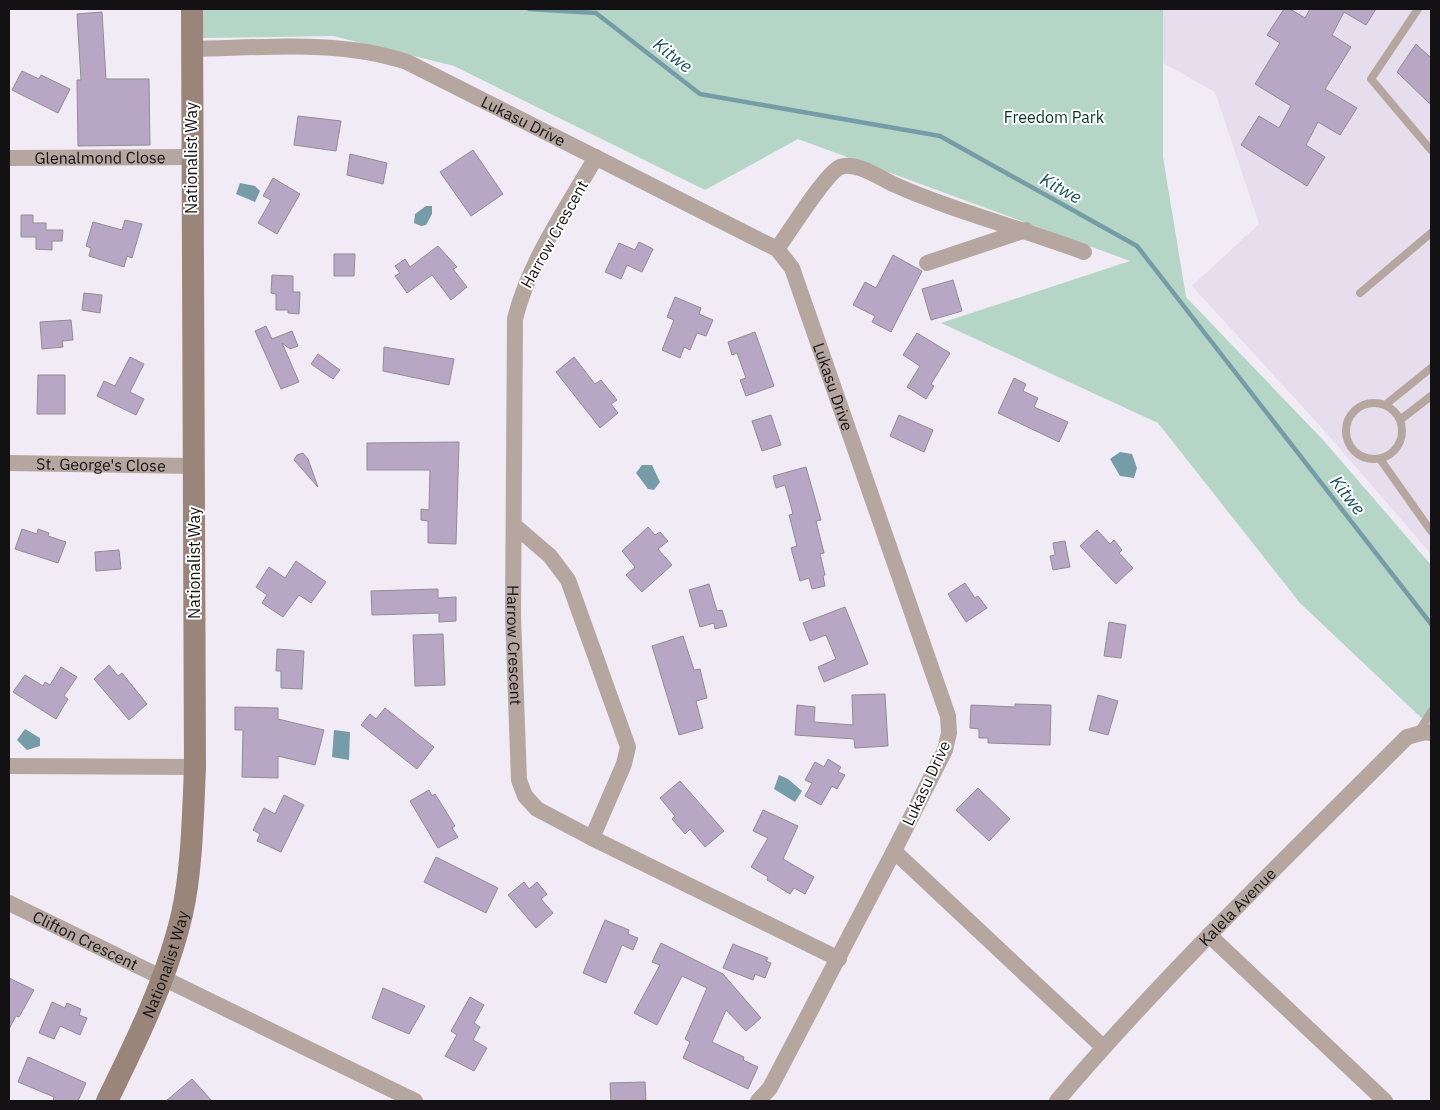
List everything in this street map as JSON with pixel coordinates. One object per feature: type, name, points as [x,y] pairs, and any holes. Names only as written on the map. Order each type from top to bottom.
[{"type":"street","name":"Nationalist Way","points":[[107,1101],[162,978],[182,914],[193,823],[195,766],[191,157],[192,9]]},
{"type":"street","name":"Lukasu Drive","points":[[191,48],[335,48],[406,62],[777,249],[792,268],[948,716],[949,733],[945,750],[839,959],[770,1088],[758,1101]]},
{"type":"street","name":"Glenalmond Close","points":[[9,158],[191,157]]},
{"type":"street","name":"Harrow Crescent","points":[[596,157],[532,270],[520,296],[515,319],[516,526],[514,616],[519,780],[525,796],[538,809],[592,838],[839,959]]},
{"type":"street","points":[[777,249],[824,182],[838,168],[846,165],[857,167],[914,193],[1026,230],[1084,252]]},
{"type":"street","points":[[927,263],[1026,230]]},
{"type":"street","name":"St. George's Close","points":[[9,463],[194,466]]},
{"type":"street","points":[[516,526],[550,556],[568,580],[628,747],[624,764],[592,838]]},
{"type":"street","name":"Kalela Avenue","points":[[1057,1101],[1103,1047],[1209,935],[1407,737],[1424,734]]},
{"type":"street","points":[[9,766],[195,766]]},
{"type":"street","points":[[894,851],[1103,1047]]},
{"type":"street","name":"Clifton Crescent","points":[[9,903],[415,1101]]},
{"type":"street","points":[[1209,935],[1385,1101]]},
{"type":"lane","points":[[1418,9],[1371,79],[1431,150]]},
{"type":"lane","points":[[1360,293],[1431,234]]},
{"type":"lane","points":[[1385,405],[1431,368]]},
{"type":"lane","points":[[1400,420],[1431,396]]},
{"type":"lane","points":[[1372,403],[1385,405],[1400,420],[1402,434],[1400,440],[1392,452],[1380,459],[1366,458],[1354,451],[1347,439],[1346,427],[1352,413],[1358,408],[1372,403]]},
{"type":"lane","points":[[1380,459],[1431,531]]},
{"type":"lane","points":[[1424,734],[1431,712]]},
{"type":"shaded area","points":[[1123,9],[1431,9],[1431,554],[1330,437],[1192,286],[1259,224],[1215,92],[1111,34]]},
{"type":"green space","name":"Freedom Park","points":[[201,9],[1163,9],[1163,157],[1186,297],[1324,441],[1431,565],[1431,727],[1300,603],[1158,423],[941,323],[1130,261],[798,139],[705,190],[454,66],[333,36],[199,38]]},
{"type":"water","points":[[240,183],[255,186],[260,191],[255,202],[236,194]]},
{"type":"water","points":[[426,206],[432,206],[432,214],[426,225],[421,226],[414,223],[415,214]]},
{"type":"water","points":[[1120,452],[1132,454],[1137,468],[1134,478],[1120,476],[1110,459]]},
{"type":"water","points":[[642,465],[652,465],[660,482],[654,490],[648,489],[636,473]]},
{"type":"water","points":[[25,729],[40,738],[40,746],[27,750],[17,740]]},
{"type":"water","points":[[334,730],[350,732],[349,760],[332,757]]},
{"type":"water","points":[[779,775],[788,779],[802,791],[795,802],[774,789]]},
{"type":"building","points":[[1284,9],[1290,9],[1305,18],[1310,9],[1376,9],[1366,25],[1344,12],[1332,35],[1351,47],[1325,89],[1357,108],[1340,135],[1318,122],[1306,145],[1325,157],[1307,186],[1241,145],[1259,116],[1279,128],[1291,106],[1255,84],[1280,43],[1267,35]]},
{"type":"building","points":[[102,12],[106,79],[149,79],[150,145],[78,146],[77,80],[81,80],[77,14]]},
{"type":"building","points":[[1416,44],[1431,58],[1431,105],[1397,72]]},
{"type":"building","points":[[22,71],[39,79],[41,75],[70,89],[58,113],[12,90]]},
{"type":"building","points":[[298,116],[341,121],[336,151],[294,145]]},
{"type":"building","points":[[473,150],[503,194],[471,216],[440,172]]},
{"type":"building","points":[[350,154],[387,163],[383,184],[347,175]]},
{"type":"building","points":[[273,178],[300,194],[277,234],[258,223],[271,200],[263,196]]},
{"type":"building","points":[[21,215],[33,215],[33,223],[46,223],[46,230],[63,230],[62,241],[52,241],[52,250],[36,249],[36,237],[21,237]]},
{"type":"building","points":[[125,220],[142,224],[132,258],[127,256],[124,267],[89,256],[91,248],[86,246],[93,222],[122,230]]},
{"type":"building","points":[[639,242],[653,249],[642,272],[627,265],[621,279],[605,272],[619,243],[635,250]]},
{"type":"building","points":[[438,246],[457,267],[453,269],[467,287],[451,300],[432,275],[407,293],[395,276],[400,273],[395,266],[405,259],[410,267]]},
{"type":"building","points":[[334,254],[355,254],[354,276],[334,276]]},
{"type":"building","points":[[893,255],[922,271],[891,332],[872,322],[875,316],[853,305],[865,282],[876,288]]},
{"type":"building","points":[[272,275],[293,276],[293,292],[300,292],[299,314],[288,313],[288,310],[276,310],[276,294],[271,293]]},
{"type":"building","points":[[953,280],[962,311],[931,320],[922,289]]},
{"type":"building","points":[[84,293],[102,295],[100,313],[82,310]]},
{"type":"building","points":[[675,297],[701,308],[699,314],[713,320],[706,336],[697,333],[690,350],[684,347],[680,358],[662,350],[674,320],[667,317]]},
{"type":"building","points":[[71,320],[73,340],[62,341],[63,347],[42,349],[40,322]]},
{"type":"building","points":[[266,326],[272,339],[292,331],[298,346],[290,349],[282,343],[299,382],[281,389],[255,331]]},
{"type":"building","points":[[755,332],[774,386],[746,396],[740,380],[746,378],[737,353],[732,355],[728,342]]},
{"type":"building","points":[[917,333],[950,353],[931,384],[934,386],[926,399],[907,387],[920,366],[903,355]]},
{"type":"building","points":[[384,347],[454,359],[449,385],[383,371]]},
{"type":"building","points":[[318,354],[340,370],[333,379],[311,364]]},
{"type":"building","points":[[130,357],[144,364],[130,392],[144,399],[136,415],[97,396],[104,381],[115,386]]},
{"type":"building","points":[[574,357],[595,384],[601,380],[617,400],[611,404],[618,413],[600,428],[556,372]]},
{"type":"building","points":[[38,375],[65,375],[65,414],[37,414]]},
{"type":"building","points":[[1014,378],[1026,384],[1023,391],[1038,398],[1034,407],[1068,422],[1059,442],[998,413]]},
{"type":"building","points":[[771,415],[781,445],[762,451],[752,421]]},
{"type":"building","points":[[899,415],[933,430],[924,452],[890,436]]},
{"type":"building","points":[[459,442],[456,544],[428,543],[428,521],[421,520],[421,509],[429,510],[430,470],[367,470],[367,443]]},
{"type":"building","points":[[303,453],[308,459],[318,487],[294,460],[297,455]]},
{"type":"building","points":[[806,467],[821,520],[816,521],[824,553],[820,554],[825,575],[823,576],[825,586],[812,589],[809,578],[800,581],[791,548],[797,546],[789,515],[793,514],[785,485],[776,488],[773,476]]},
{"type":"building","points":[[648,527],[655,535],[660,532],[668,541],[658,549],[672,565],[642,592],[626,575],[635,567],[622,551]]},
{"type":"building","points":[[22,529],[37,534],[38,529],[49,533],[48,536],[66,542],[58,563],[15,549]]},
{"type":"building","points":[[1097,530],[1110,544],[1114,540],[1122,550],[1119,553],[1133,568],[1116,584],[1080,546]]},
{"type":"building","points":[[1065,541],[1070,567],[1053,570],[1050,556],[1055,555],[1053,543]]},
{"type":"building","points":[[119,550],[121,569],[96,571],[95,552]]},
{"type":"building","points":[[296,561],[326,582],[311,603],[299,595],[283,617],[262,603],[267,595],[256,587],[269,567],[285,578]]},
{"type":"building","points":[[965,583],[975,598],[978,596],[987,608],[966,622],[948,594]]},
{"type":"building","points":[[709,584],[717,611],[722,610],[727,626],[715,629],[714,623],[700,627],[689,590]]},
{"type":"building","points":[[438,589],[438,598],[456,597],[456,621],[439,622],[439,613],[372,615],[371,591]]},
{"type":"building","points":[[845,607],[868,664],[824,682],[818,667],[836,659],[826,635],[810,641],[803,623]]},
{"type":"building","points":[[1109,622],[1126,625],[1121,658],[1104,656]]},
{"type":"building","points":[[443,634],[445,685],[415,686],[413,635]]},
{"type":"building","points":[[683,636],[694,670],[700,669],[707,698],[696,701],[703,728],[679,735],[652,646]]},
{"type":"building","points":[[277,649],[304,651],[302,689],[281,688],[281,671],[276,671]]},
{"type":"building","points":[[109,665],[118,676],[122,673],[147,704],[129,720],[94,679]]},
{"type":"building","points":[[61,667],[77,677],[64,696],[68,699],[56,719],[13,692],[25,675],[43,686],[45,682],[50,685]]},
{"type":"building","points":[[885,694],[888,746],[855,748],[854,739],[795,735],[797,705],[815,707],[814,722],[853,725],[852,695]]},
{"type":"building","points":[[1098,695],[1118,701],[1108,735],[1089,730]]},
{"type":"building","points":[[1015,704],[1051,705],[1050,745],[988,743],[988,738],[979,738],[979,729],[970,728],[971,705],[1015,707]]},
{"type":"building","points":[[235,707],[278,708],[278,719],[324,730],[315,765],[278,756],[278,778],[242,777],[243,730],[235,730]]},
{"type":"building","points":[[385,708],[434,747],[417,769],[361,725],[370,714],[376,719]]},
{"type":"building","points":[[828,759],[841,767],[838,772],[845,775],[837,789],[832,786],[821,805],[805,796],[812,783],[805,780],[815,762],[824,767]]},
{"type":"building","points":[[680,781],[724,831],[705,847],[690,829],[685,834],[672,819],[675,816],[660,798]]},
{"type":"building","points":[[978,788],[1010,819],[989,841],[956,810]]},
{"type":"building","points":[[429,790],[432,796],[435,794],[455,826],[452,828],[458,837],[438,848],[410,801]]},
{"type":"building","points":[[284,795],[304,805],[281,852],[257,841],[260,834],[253,830],[264,808],[275,814]]},
{"type":"building","points":[[763,810],[798,826],[783,859],[814,877],[805,894],[794,888],[790,894],[767,880],[768,877],[751,867],[768,838],[753,831]]},
{"type":"building","points":[[436,857],[498,888],[486,913],[424,882]]},
{"type":"building","points":[[524,882],[529,889],[537,882],[547,894],[541,899],[553,913],[536,928],[508,895]]},
{"type":"building","points":[[605,920],[629,930],[628,934],[638,938],[633,950],[622,945],[606,983],[583,973]]},
{"type":"building","points":[[661,943],[723,974],[761,1018],[746,1031],[726,1010],[712,1042],[744,1057],[743,1060],[758,1067],[748,1089],[683,1058],[690,1042],[685,1039],[707,988],[682,976],[657,1025],[634,1013],[660,965],[652,962]]},
{"type":"building","points":[[733,944],[768,958],[766,961],[771,963],[765,978],[755,974],[753,980],[723,968]]},
{"type":"building","points":[[9,978],[34,990],[19,1017],[16,1016],[9,1029]]},
{"type":"building","points":[[383,988],[425,1006],[409,1034],[372,1018]]},
{"type":"building","points":[[470,997],[484,1005],[474,1023],[480,1027],[473,1040],[487,1048],[474,1071],[445,1056],[457,1035],[451,1031]]},
{"type":"building","points":[[52,1002],[65,1008],[67,1003],[81,1009],[79,1015],[87,1018],[80,1035],[60,1026],[54,1039],[39,1033]]},
{"type":"building","points":[[28,1057],[86,1083],[78,1101],[53,1101],[54,1097],[18,1082]]},
{"type":"building","points":[[192,1079],[212,1101],[166,1101]]},
{"type":"building","points":[[645,1082],[646,1101],[611,1101],[610,1083]]},
{"type":"waterway","name":"Kitwe","points":[[529,9],[596,13],[700,94],[940,136],[1137,246],[1431,624]]}]
